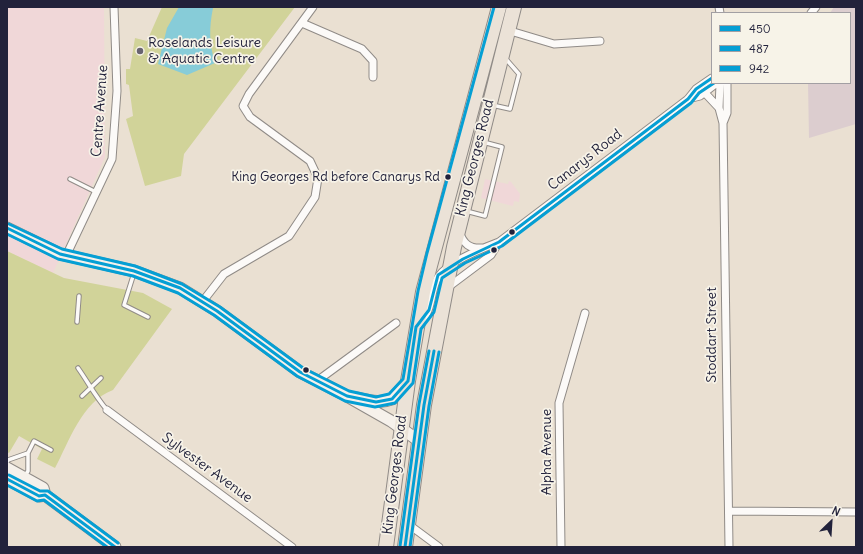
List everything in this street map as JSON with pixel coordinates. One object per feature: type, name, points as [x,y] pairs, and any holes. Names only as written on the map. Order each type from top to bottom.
[{"type":"highway","name":"King Georges Road","points":[[386,547],[401,428],[416,327],[432,254],[499,7]]},
{"type":"highway","name":"King Georges Road","points":[[405,547],[418,441],[450,266],[462,210],[514,7]]},
{"type":"street","name":"Centre Avenue","points":[[66,256],[112,159],[117,91],[114,7]]},
{"type":"street","points":[[203,301],[224,274],[290,236],[315,197],[318,178],[310,161],[250,117],[244,106],[249,94],[313,7]]},
{"type":"street","points":[[302,23],[362,49],[373,61],[373,77]]},
{"type":"street","points":[[507,30],[554,44],[600,40]]},
{"type":"street","name":"Canarys Road","points":[[416,327],[429,310],[438,275],[450,266],[485,247],[499,242],[688,99],[696,89],[711,79]]},
{"type":"street","name":"Canarys Road","points":[[688,99],[705,93],[719,84]]},
{"type":"street","name":"Stoddart Street","points":[[721,84],[719,108],[723,123],[729,547]]},
{"type":"street","name":"Stoddart Street","points":[[721,84],[727,113],[723,123]]},
{"type":"street","name":"Stoddart Street","points":[[705,93],[719,108]]},
{"type":"street","points":[[7,228],[66,256],[134,271],[174,285],[203,301],[290,365],[401,428],[418,441]]},
{"type":"street","name":"Canarys Road","points":[[458,228],[463,242],[475,248],[485,247]]},
{"type":"street","name":"Canarys Road","points":[[446,288],[491,255],[499,242]]},
{"type":"street","name":"Alpha Avenue","points":[[561,547],[559,403],[585,313]]},
{"type":"street","points":[[316,381],[396,323]]},
{"type":"street","points":[[347,396],[376,402],[388,400],[394,396],[408,381]]},
{"type":"street","name":"Sylvester Avenue","points":[[107,410],[292,547]]},
{"type":"street","points":[[7,468],[44,488],[45,495],[115,547]]},
{"type":"street","points":[[8,481],[39,496],[45,495]]},
{"type":"street","points":[[729,512],[856,512]]},
{"type":"street","points":[[408,524],[439,547]]},
{"type":"lane","points":[[489,104],[510,109],[519,74],[502,54]]},
{"type":"lane","points":[[462,210],[485,216],[502,147],[480,141]]},
{"type":"lane","points":[[70,179],[96,192]]},
{"type":"lane","points":[[134,271],[124,305],[148,317]]},
{"type":"lane","points":[[77,322],[79,296]]},
{"type":"lane","points":[[78,368],[90,386],[92,393],[107,410]]},
{"type":"lane","points":[[82,396],[90,386],[101,378]]},
{"type":"lane","points":[[24,477],[28,471],[28,453],[34,441],[51,450]]},
{"type":"lane","points":[[7,462],[8,460],[28,453]]},
{"type":"shaded area","points":[[7,7],[104,7],[105,157],[53,273],[7,251]]},
{"type":"shaded area","points":[[834,7],[856,7],[856,124],[809,138],[808,84],[851,84],[851,12],[831,12]]},
{"type":"shaded area","points":[[485,179],[508,184],[509,181],[511,182],[520,194],[519,202],[514,201],[513,206],[481,198]]},
{"type":"green space","points":[[162,7],[295,7],[184,154],[181,176],[145,186],[126,119],[133,116],[129,85],[126,84],[126,69],[130,69],[135,38],[147,41]]},
{"type":"green space","points":[[7,251],[64,278],[143,293],[172,309],[113,390],[102,395],[85,413],[71,435],[55,468],[37,459],[42,449],[19,436],[9,453],[7,452]]},
{"type":"water","points":[[179,7],[213,8],[210,36],[215,63],[187,75],[158,64],[167,28]]},
{"type":"transit line","name":"942","points":[[9,224],[62,249],[135,266],[182,284],[220,307],[303,368],[349,391],[376,397],[389,394],[403,379],[418,291],[427,253],[494,7]]},
{"type":"transit line","name":"450","points":[[7,228],[60,254],[134,271],[180,288],[217,311],[300,372],[347,396],[376,402],[392,399],[408,381],[416,327],[429,310],[438,275],[463,259],[499,242],[688,99],[696,89],[711,79]]},
{"type":"transit line","name":"487","points":[[7,234],[58,259],[133,276],[178,293],[214,315],[297,376],[345,401],[375,407],[395,403],[413,383],[421,329],[434,312],[442,278],[465,263],[502,246],[691,103],[699,93],[712,84]]},
{"type":"transit line","name":"942","points":[[400,546],[419,404],[429,351]]},
{"type":"transit line","name":"450","points":[[405,547],[424,405],[434,351]]},
{"type":"transit line","name":"487","points":[[410,547],[429,406],[439,352]]},
{"type":"transit line","name":"942","points":[[9,475],[40,491],[48,491],[118,543]]},
{"type":"transit line","name":"450","points":[[7,479],[39,496],[45,495],[115,547]]},
{"type":"transit line","name":"487","points":[[7,485],[37,501],[44,500],[107,547]]},
{"type":"place","name":"Roselands Leisure & Aquatic Centre","points":[[140,51]]},
{"type":"place","name":"King Georges Rd before Canarys Rd","points":[[448,177]]}]
